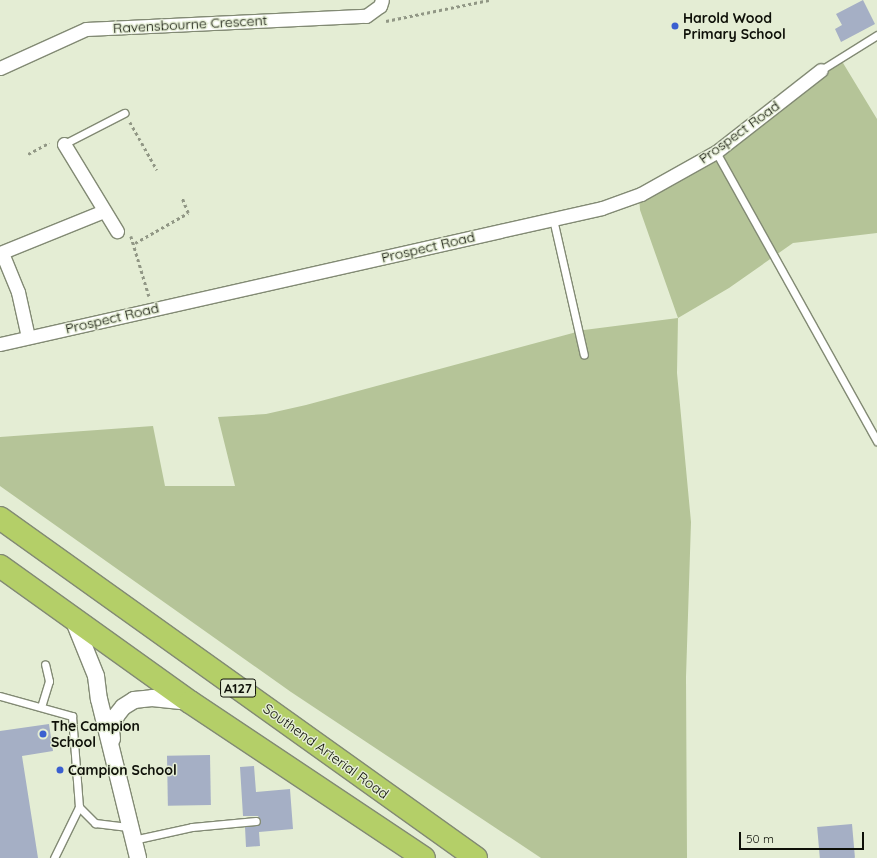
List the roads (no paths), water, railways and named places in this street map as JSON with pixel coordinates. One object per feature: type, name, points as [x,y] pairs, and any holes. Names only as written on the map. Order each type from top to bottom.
[{"type":"highway","name":"Southend Arterial Road","points":[[0,518],[476,858]]},
{"type":"highway","name":"A127","points":[[0,566],[190,702],[424,858]]},
{"type":"street","name":"Ravensbourne Crescent","points":[[0,68],[86,29],[366,16],[380,6],[382,0]]},
{"type":"street","name":"Prospect Road","points":[[0,344],[602,208],[641,194],[716,152],[821,70]]},
{"type":"street","points":[[64,144],[117,232]]},
{"type":"street","points":[[28,337],[18,292],[1,253],[104,212]]},
{"type":"street","points":[[72,617],[96,676],[130,833],[138,858]]},
{"type":"street","points":[[114,760],[111,730],[123,707],[134,700],[152,698],[190,702]]},
{"type":"lane","points":[[821,70],[877,35]]},
{"type":"lane","points":[[64,144],[124,113]]},
{"type":"lane","points":[[716,152],[877,441]]},
{"type":"lane","points":[[552,219],[584,355]]},
{"type":"lane","points":[[41,708],[50,681],[45,664]]},
{"type":"lane","points":[[0,696],[72,716],[79,807],[54,858]]},
{"type":"lane","points":[[79,807],[95,823],[130,833],[256,821]]},
{"type":"place","name":"Harold Wood Primary School","points":[[675,26]]},
{"type":"place","name":"The Campion School","points":[[43,734]]},
{"type":"place","name":"Campion School","points":[[60,770]]}]
